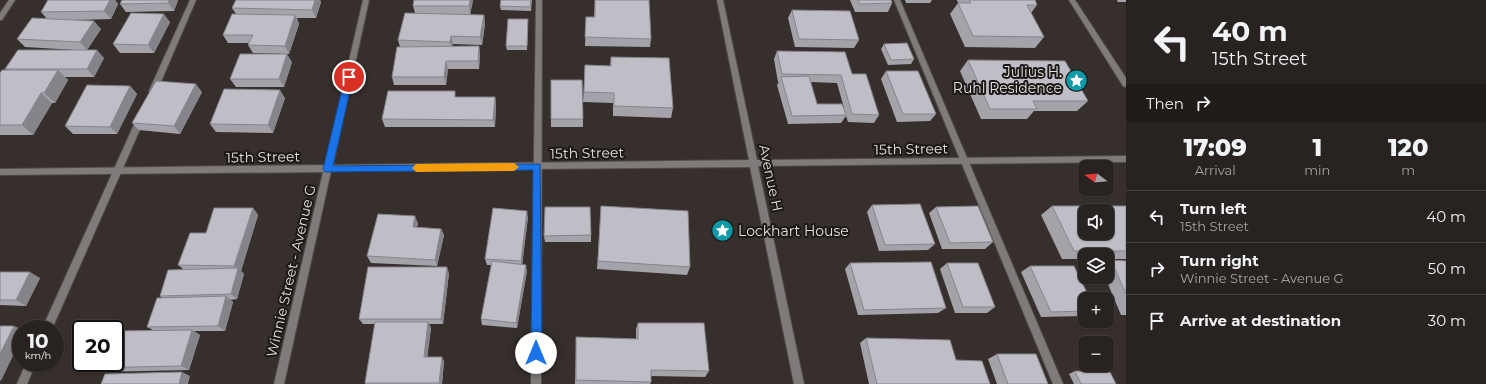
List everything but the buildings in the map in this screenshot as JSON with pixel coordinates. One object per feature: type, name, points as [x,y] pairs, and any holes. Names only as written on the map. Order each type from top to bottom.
[{"type":"street","points":[[0,18],[12,0]]},
{"type":"street","points":[[51,320],[193,0]]},
{"type":"street","name":"Winnie Street - Avenue G","points":[[279,384],[366,0]]},
{"type":"street","points":[[536,384],[539,0]]},
{"type":"street","name":"Avenue H","points":[[720,0],[755,164],[799,384]]},
{"type":"street","points":[[897,0],[966,161],[1058,384]]},
{"type":"street","points":[[1072,0],[1126,84]]},
{"type":"street","name":"15th Street","points":[[0,172],[1126,159]]},
{"type":"street","points":[[22,384],[27,372]]},
{"type":"slow traffic","points":[[416,168],[514,167]]},
{"type":"place","name":"Julius H. Ruhl Residence","points":[[1077,80]]},
{"type":"place","name":"Lockhart House","points":[[722,231]]},
{"type":"route","points":[[349,77],[328,169],[537,167],[536,353]]}]
